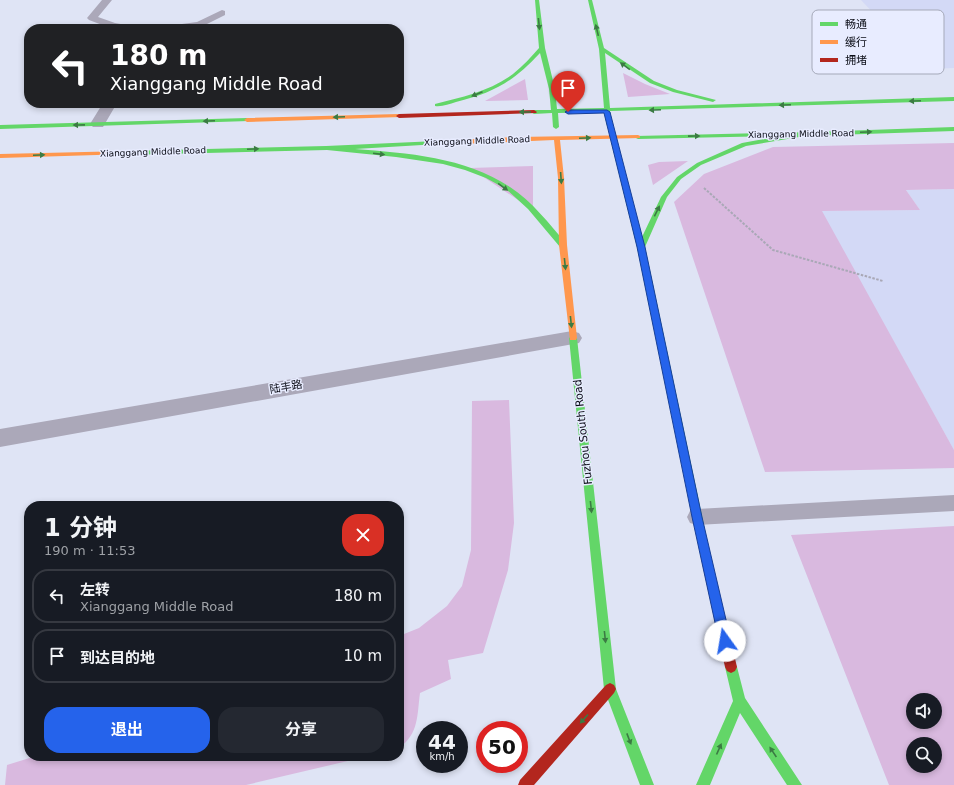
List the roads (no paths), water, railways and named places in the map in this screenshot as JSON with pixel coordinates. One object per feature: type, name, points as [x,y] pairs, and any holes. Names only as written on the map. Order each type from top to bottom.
[{"type":"main road","name":"Fuzhou South Road","points":[[537,0],[542,48],[552,89],[555,112],[561,178],[563,245],[610,689],[647,785]]},
{"type":"main road","points":[[590,0],[602,49],[607,112],[641,247],[697,517],[739,702],[795,785]]},
{"type":"main road","points":[[378,115],[460,100],[474,95],[515,75],[542,48]]},
{"type":"main road","points":[[602,49],[652,82],[675,92],[740,107]]},
{"type":"main road","points":[[0,127],[378,115],[607,112],[954,99]]},
{"type":"main road","name":"Xianggang Middle Road","points":[[0,156],[326,148],[613,137],[812,134],[954,129]]},
{"type":"main road","points":[[641,247],[664,197],[678,178],[699,164],[744,144],[812,134]]},
{"type":"main road","points":[[326,148],[433,161],[467,169],[500,184],[533,210],[563,245]]},
{"type":"main road","points":[[525,785],[610,689]]},
{"type":"main road","points":[[703,785],[739,702]]},
{"type":"street","points":[[98,124],[107,108]]},
{"type":"street","name":"陆丰路","points":[[0,438],[572,338]]},
{"type":"lane","points":[[107,0],[92,18],[108,24]]},
{"type":"lane","points":[[201,24],[222,13]]},
{"type":"lane","points":[[697,517],[954,503]]}]
